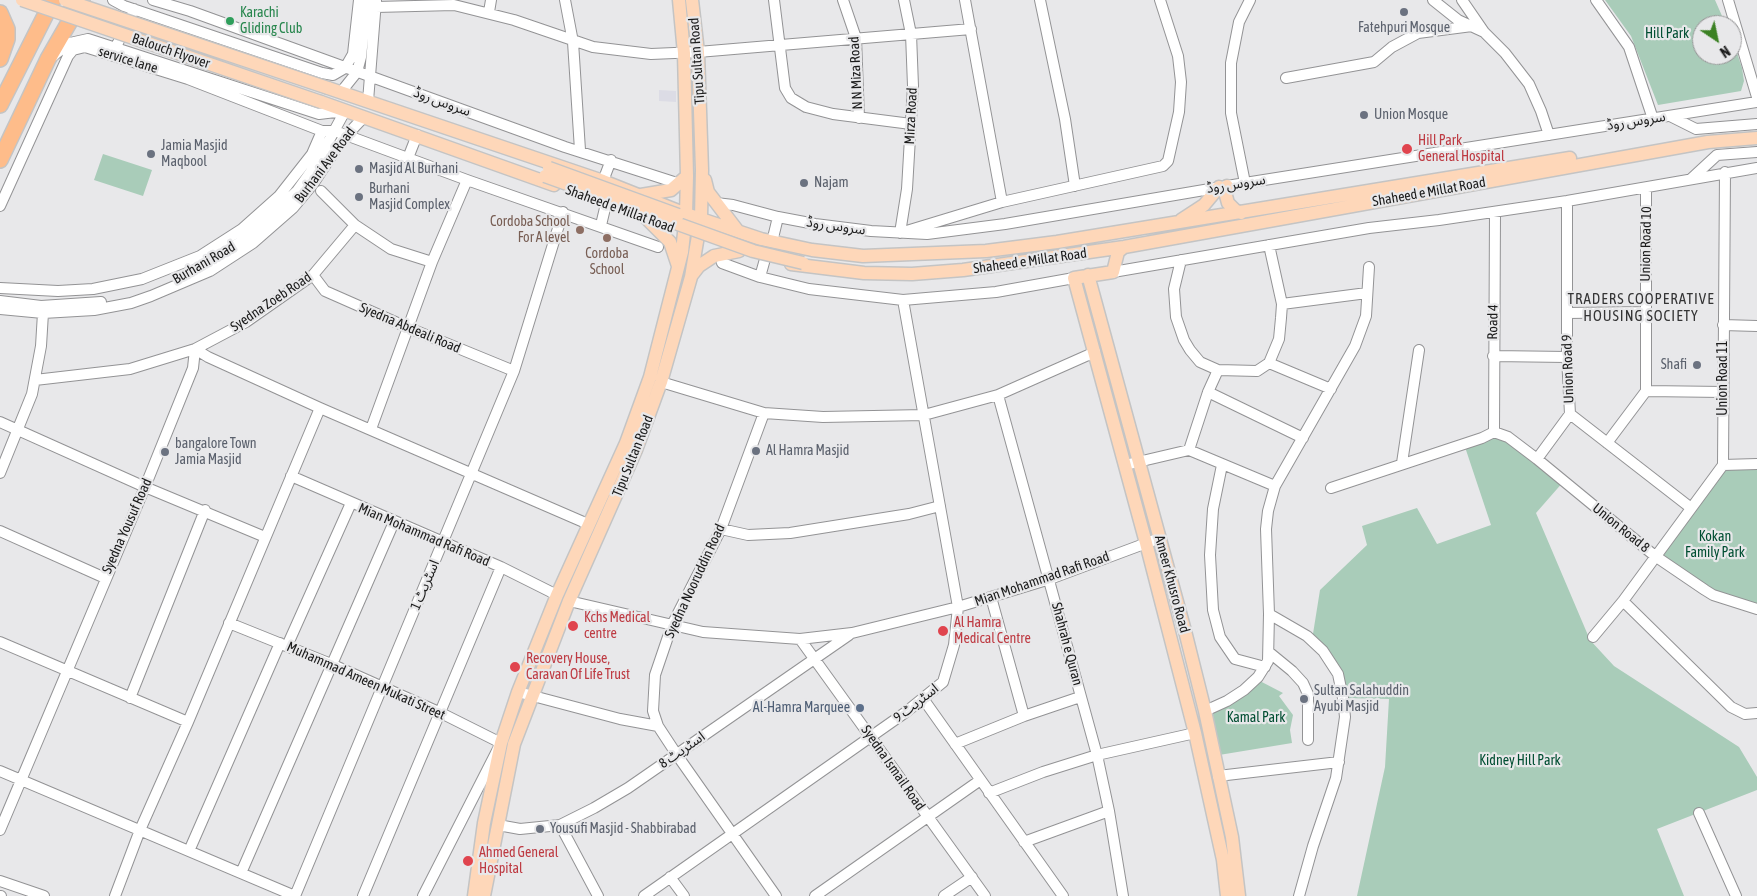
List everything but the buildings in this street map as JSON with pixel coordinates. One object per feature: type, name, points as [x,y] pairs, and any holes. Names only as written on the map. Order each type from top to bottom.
[{"type":"highway","points":[[0,104],[54,0]]},
{"type":"highway","points":[[0,160],[48,59],[82,0]]},
{"type":"highway","points":[[0,13],[7,29],[7,39],[0,59]]},
{"type":"main road","name":"Balouch Flyover","points":[[22,0],[321,102]]},
{"type":"main road","name":"Balouch Flyover","points":[[65,0],[362,99]]},
{"type":"main road","name":"Tipu Sultan Road","points":[[474,896],[484,823],[501,743],[518,692],[557,595],[626,443],[650,377],[678,268],[685,232],[686,214],[683,180],[684,53],[678,0]]},
{"type":"main road","name":"Tipu Sultan Road","points":[[484,896],[514,744],[569,601],[602,531],[636,450],[661,382],[691,276],[704,238],[707,220],[702,170],[698,52],[692,0]]},
{"type":"main road","name":"Shaheed e Millat Road","points":[[362,99],[603,181],[739,233],[812,250],[863,256],[921,255],[1003,249],[1241,213],[1327,197],[1712,134],[1757,129]]},
{"type":"main road","name":"Shaheed e Millat Road","points":[[321,102],[765,260],[823,270],[912,274],[964,270],[1124,247],[1708,142],[1757,138]]},
{"type":"main road","points":[[422,119],[428,125],[547,172]]},
{"type":"main road","points":[[415,134],[424,133],[547,172],[804,258],[878,269],[1029,257],[1039,260]]},
{"type":"main road","points":[[702,170],[708,192],[739,233]]},
{"type":"main road","points":[[641,195],[671,190],[683,180]]},
{"type":"main road","points":[[1172,224],[1204,205],[1223,186],[1228,202],[1235,210],[1241,213]]},
{"type":"main road","points":[[664,224],[669,220],[671,213],[667,206]]},
{"type":"main road","points":[[646,218],[670,242],[678,268]]},
{"type":"main road","points":[[1113,272],[1118,252],[1124,247]]},
{"type":"main road","points":[[804,258],[902,261],[992,255],[1003,249]]},
{"type":"main road","points":[[691,276],[700,266],[714,256],[739,251]]},
{"type":"main road","points":[[1095,251],[1106,260],[1113,272]]},
{"type":"main road","points":[[1074,278],[1113,272]]},
{"type":"main road","name":"Ameer Khusro Road","points":[[1088,276],[1160,538],[1205,712],[1232,837],[1239,896]]},
{"type":"main road","name":"Ameer Khusro Road","points":[[1074,278],[1195,733],[1223,860],[1227,896]]},
{"type":"main road","points":[[588,524],[602,531]]},
{"type":"main road","points":[[501,743],[514,744]]},
{"type":"street","points":[[113,0],[332,75],[345,68],[353,54],[359,0]]},
{"type":"street","points":[[153,0],[190,11],[345,68]]},
{"type":"street","points":[[341,92],[357,72],[361,57],[366,0]]},
{"type":"street","points":[[489,12],[491,0]]},
{"type":"street","points":[[565,0],[573,42],[580,150]]},
{"type":"street","points":[[774,0],[785,88],[791,98],[806,107],[859,118],[911,124]]},
{"type":"street","name":"N N Miza Road","points":[[844,0],[856,38],[859,118]]},
{"type":"street","name":"Mirza Road","points":[[900,233],[907,189],[911,124],[911,34],[904,0]]},
{"type":"street","points":[[965,0],[1002,202]]},
{"type":"street","points":[[1040,0],[1065,119],[1075,186]]},
{"type":"street","points":[[900,233],[1002,202],[1163,166],[1168,160],[1179,112],[1181,82],[1178,56],[1160,0]]},
{"type":"street","points":[[1245,183],[1231,113],[1231,63],[1239,22],[1250,0]]},
{"type":"street","points":[[1433,0],[1446,11],[1484,32]]},
{"type":"street","points":[[1446,11],[1455,10],[1462,0],[1484,32],[1505,53],[1529,84],[1549,135]]},
{"type":"street","points":[[1596,0],[1629,47],[1653,118]]},
{"type":"street","points":[[1728,0],[1757,97]]},
{"type":"street","points":[[362,99],[370,76],[376,3],[454,3],[489,12],[573,42],[619,52],[684,53],[971,29]]},
{"type":"street","points":[[115,49],[134,8]]},
{"type":"street","points":[[1286,78],[1374,62],[1392,47],[1418,33],[1472,26]]},
{"type":"street","points":[[48,59],[79,40],[88,39],[319,114],[345,111]]},
{"type":"street","name":"service lane","points":[[0,206],[68,56],[78,48],[85,47],[188,79],[322,131],[335,131],[467,180],[601,225],[658,247]]},
{"type":"street","name":"سروس روڈ","points":[[345,68],[556,143],[683,180]]},
{"type":"street","name":"سروس روڈ","points":[[716,203],[733,205],[778,217],[861,230],[928,234],[1005,224],[1223,186],[1757,102]]},
{"type":"street","name":"Burhani Road","points":[[0,301],[41,306],[95,303],[129,297],[188,275],[228,252],[272,217],[308,176],[345,111]]},
{"type":"street","points":[[1670,116],[1696,129],[1757,124]]},
{"type":"street","name":"Burhani Ave Road","points":[[43,313],[94,310],[131,303],[178,286],[225,262],[253,243],[293,208],[313,184],[345,135],[364,117]]},
{"type":"street","points":[[0,288],[58,291],[93,289],[142,279],[200,256],[242,229],[279,196],[312,154],[322,131]]},
{"type":"street","points":[[408,158],[415,134]]},
{"type":"street","points":[[1691,179],[1717,155],[1757,152]]},
{"type":"street","points":[[603,181],[612,160]]},
{"type":"street","points":[[1113,272],[1369,228],[1567,201],[1725,172],[1757,168]]},
{"type":"street","name":"Union Road 11","points":[[1723,465],[1725,172]]},
{"type":"street","points":[[371,429],[432,262],[467,180]]},
{"type":"street","name":"Union Road 10","points":[[1646,188],[1646,391]]},
{"type":"street","points":[[321,191],[355,225],[391,249],[432,262]]},
{"type":"street","name":"Union Road 9","points":[[1567,201],[1567,357],[1570,414],[1692,508]]},
{"type":"street","points":[[601,225],[606,204]]},
{"type":"street","name":"اسٹریٹ 1","points":[[295,896],[514,371],[563,212]]},
{"type":"street","name":"Road 4","points":[[1494,432],[1495,212]]},
{"type":"street","points":[[772,242],[778,217]]},
{"type":"street","name":"Syedna Zoeb Road","points":[[35,380],[130,369],[195,349],[246,322],[313,275],[355,225]]},
{"type":"street","points":[[1181,260],[1174,289],[1176,317],[1184,340],[1200,362],[1218,370],[1257,371],[1269,363],[1279,339],[1282,304],[1269,245]]},
{"type":"street","points":[[760,277],[765,260]]},
{"type":"street","points":[[722,263],[760,277],[839,294],[903,300],[996,292],[1074,278]]},
{"type":"street","points":[[1205,712],[1244,690],[1258,677],[1265,667],[1270,653],[1266,529],[1275,486],[1354,346],[1366,316],[1369,267]]},
{"type":"street","name":"Syedna Abdeali Road","points":[[313,275],[325,290],[409,328],[514,371]]},
{"type":"street","points":[[1282,304],[1367,293]]},
{"type":"street","name":"اسٹریٹ 9","points":[[644,896],[731,833],[924,700],[943,682],[954,645],[958,607],[903,300]]},
{"type":"street","points":[[0,309],[43,313],[35,380],[18,430],[0,473]]},
{"type":"street","points":[[1567,313],[1645,312]]},
{"type":"street","points":[[1723,325],[1757,326]]},
{"type":"street","points":[[195,349],[208,357],[320,408],[588,524]]},
{"type":"street","name":"Syedna Yousuf Road","points":[[0,830],[145,487],[193,368],[195,349]]},
{"type":"street","points":[[1402,463],[1419,350]]},
{"type":"street","points":[[661,382],[764,413],[823,417],[924,414],[998,395],[1095,352]]},
{"type":"street","points":[[1493,356],[1567,357]]},
{"type":"street","points":[[1269,363],[1331,389]]},
{"type":"street","points":[[1189,450],[1208,392],[1218,370]]},
{"type":"street","points":[[1608,443],[1646,391],[1723,392]]},
{"type":"street","points":[[1208,392],[1303,438]]},
{"type":"street","name":"Shahrah e Quran","points":[[998,395],[1097,755],[1109,811],[1123,896]]},
{"type":"street","points":[[115,896],[140,830],[188,722],[320,408]]},
{"type":"street","name":"Syedna Nooruddin Road","points":[[764,413],[721,529],[672,625],[655,675],[653,711],[658,726],[676,754],[776,896]]},
{"type":"street","points":[[1537,459],[1570,414]]},
{"type":"street","points":[[0,422],[145,487],[205,510],[265,537]]},
{"type":"street","points":[[1331,488],[1482,438],[1494,432]]},
{"type":"street","name":"Union Road 8","points":[[1494,432],[1508,437],[1656,556],[1713,595],[1757,609]]},
{"type":"street","points":[[1125,465],[1189,450],[1275,486]]},
{"type":"street","points":[[1593,637],[1623,601],[1723,465],[1757,464]]},
{"type":"street","points":[[1222,465],[1213,509],[1210,555],[1213,610],[1220,637],[1236,659],[1265,667]]},
{"type":"street","name":"Mian Mohammad Rafi Road","points":[[291,476],[501,567],[557,595]]},
{"type":"street","points":[[189,851],[350,503]]},
{"type":"street","points":[[721,529],[748,535],[790,533],[899,516],[940,506]]},
{"type":"street","points":[[130,698],[205,510]]},
{"type":"street","points":[[241,873],[394,522]]},
{"type":"street","points":[[0,531],[105,578]]},
{"type":"street","name":"Mian Mohammad Rafi Road","points":[[569,601],[703,632],[800,639],[852,633],[958,607],[1050,579],[1160,538]]},
{"type":"street","points":[[362,896],[441,713],[501,567]]},
{"type":"street","points":[[991,597],[1024,716]]},
{"type":"street","points":[[1623,601],[1730,707],[1745,714],[1757,713]]},
{"type":"street","points":[[1270,614],[1307,636],[1332,662],[1341,685],[1345,717],[1336,778],[1313,846],[1299,896]]},
{"type":"street","name":"Muhammad Ameen Mukati Street","points":[[229,623],[331,664],[441,713],[501,743]]},
{"type":"street","name":"اسٹریٹ 8","points":[[498,825],[520,829],[560,825],[594,808],[628,788],[852,633]]},
{"type":"street","name":"Syedna Ismail Road","points":[[800,639],[986,896]]},
{"type":"street","points":[[0,642],[188,722]]},
{"type":"street","points":[[1270,653],[1303,683],[1308,694],[1308,740]]},
{"type":"street","points":[[518,692],[532,694],[620,719],[658,726]]},
{"type":"street","points":[[955,744],[1024,716],[1080,697]]},
{"type":"street","points":[[924,700],[979,781],[1063,896]]},
{"type":"street","points":[[989,793],[1043,772],[1097,755],[1195,733]]},
{"type":"street","points":[[422,896],[501,743]]},
{"type":"street","points":[[1218,776],[1339,762]]},
{"type":"street","points":[[0,771],[295,896]]},
{"type":"street","points":[[815,896],[979,781]]},
{"type":"street","points":[[1024,842],[1109,811]]},
{"type":"street","points":[[1699,813],[1736,896]]},
{"type":"street","points":[[560,825],[598,896]]},
{"type":"street","points":[[944,896],[972,876]]},
{"type":"street","points":[[670,877],[684,896]]},
{"type":"street","points":[[0,881],[44,896]]},
{"type":"shaded area","points":[[659,90],[676,91],[676,102],[659,101]]},
{"type":"green space","name":"Hill Park","points":[[1605,0],[1715,0],[1722,15],[1692,15],[1692,65],[1741,65],[1744,81],[1741,91],[1658,105],[1631,36]]},
{"type":"green space","points":[[103,154],[152,170],[143,196],[94,180]]},
{"type":"green space","name":"Kidney Hill Park","points":[[1494,432],[1564,481],[1536,513],[1590,640],[1614,666],[1739,747],[1757,777],[1757,790],[1657,829],[1684,896],[1357,896],[1385,767],[1389,699],[1343,698],[1332,662],[1312,640],[1320,590],[1367,545],[1362,526],[1417,508],[1437,544],[1491,525],[1464,444]]},
{"type":"green space","name":"Kokan Family Park","points":[[1757,464],[1757,608],[1713,595],[1655,556],[1723,465]]},
{"type":"green space","name":"Kamal Park","points":[[1256,679],[1283,693],[1279,696],[1293,715],[1290,730],[1292,743],[1213,756],[1205,711]]},
{"type":"place","name":"Fatehpuri Mosque","points":[[1404,12]]},
{"type":"place","name":"Karachi Gliding Club","points":[[230,21]]},
{"type":"place","name":"Union Mosque","points":[[1364,115]]},
{"type":"place","name":"Hill Park General Hospital","points":[[1407,149]]},
{"type":"place","name":"Jamia Masjid Maqbool","points":[[151,154]]},
{"type":"place","name":"Masjid Al Burhani","points":[[359,169]]},
{"type":"place","name":"Najam","points":[[804,183]]},
{"type":"place","name":"Burhani Masjid Complex","points":[[359,197]]},
{"type":"place","name":"Cordoba School For A level","points":[[580,230]]},
{"type":"place","name":"Cordoba School","points":[[607,238]]},
{"type":"place","name":"Shafi","points":[[1697,365]]},
{"type":"place","name":"Al Hamra Masjid","points":[[756,451]]},
{"type":"place","name":"bangalore Town Jamia Masjid","points":[[165,452]]},
{"type":"place","name":"Kchs Medical centre","points":[[573,626]]},
{"type":"place","name":"Al Hamra Medical Centre","points":[[943,631]]},
{"type":"place","name":"Recovery House, Caravan Of Life Trust","points":[[515,667]]},
{"type":"place","name":"Sultan Salahuddin Ayubi Masjid","points":[[1304,699]]},
{"type":"place","name":"Al-Hamra Marquee","points":[[860,708]]},
{"type":"place","name":"Yousufi Masjid - Shabbirabad","points":[[540,829]]},
{"type":"place","name":"Ahmed General Hospital","points":[[468,861]]},
{"type":"district","name":"TRADERS COOPERATIVE HOUSING SOCIETY","points":[[1641,308]]}]
